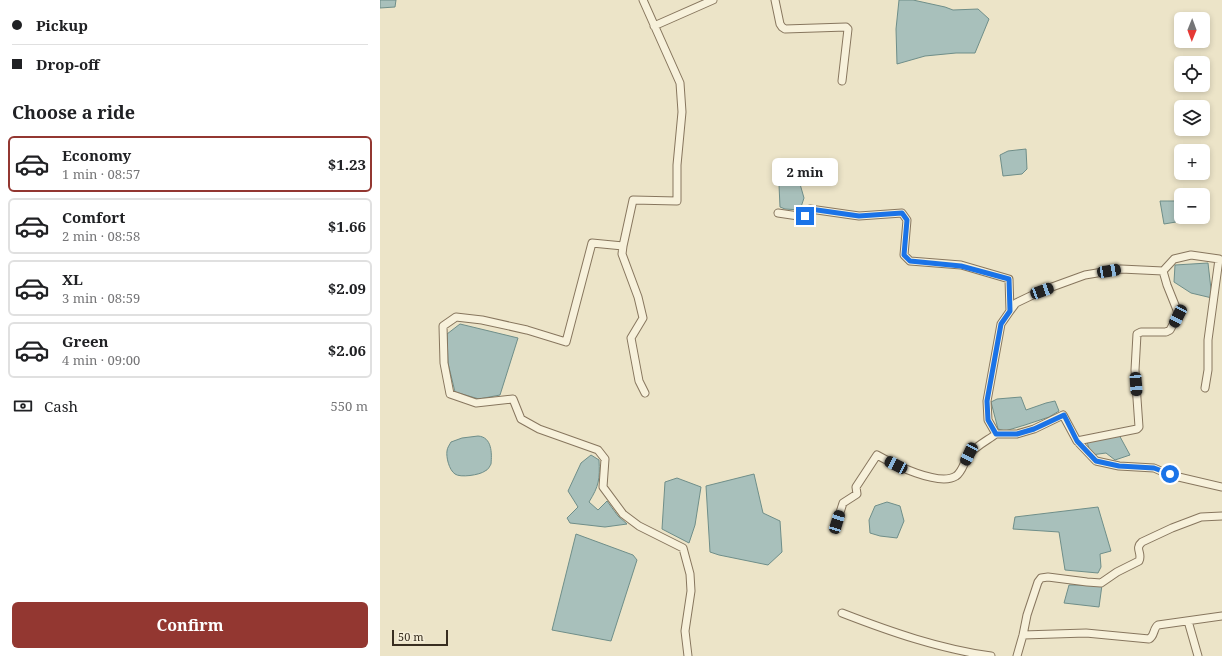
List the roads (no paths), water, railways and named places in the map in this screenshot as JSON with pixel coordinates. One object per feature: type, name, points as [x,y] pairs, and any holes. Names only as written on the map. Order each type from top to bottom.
[{"type":"street","points":[[643,0],[680,83],[682,112],[677,165],[677,201],[633,200],[623,246],[622,254],[638,297],[643,318],[631,338],[639,381],[645,393]]},
{"type":"street","points":[[654,26],[713,0]]},
{"type":"street","points":[[775,0],[780,24],[785,29],[846,27],[848,29],[842,81]]},
{"type":"street","points":[[778,213],[805,216],[810,209],[859,216],[902,213],[907,220],[904,255],[910,261],[961,266],[1009,279],[1010,311]]},
{"type":"street","points":[[623,246],[592,244],[566,342],[527,330],[482,320],[456,317],[443,326],[444,363],[450,394],[476,403],[513,399],[521,419],[538,429],[598,450],[606,459],[603,487],[623,514],[639,526],[683,548],[690,574],[691,591],[685,630],[688,656]]},
{"type":"street","points":[[1163,271],[1174,259],[1190,255],[1220,256],[1208,340],[1208,370],[1205,388]]},
{"type":"street","points":[[996,434],[988,420],[987,401],[1001,324],[1016,302],[1085,275],[1121,269],[1163,271]]},
{"type":"street","points":[[1077,441],[1137,429],[1139,427],[1135,370],[1138,334],[1141,332],[1166,332],[1170,330],[1178,316],[1163,271]]},
{"type":"street","points":[[837,522],[843,503],[857,494],[856,487],[877,455],[896,465],[921,475],[940,479],[952,477],[956,476],[963,468],[969,454],[996,434],[1017,434],[1034,429],[1064,415],[1077,441],[1096,461],[1119,466],[1154,468],[1170,474],[1222,487]]},
{"type":"street","points":[[1017,656],[1023,635],[1026,615],[1038,582],[1041,578],[1048,577],[1102,583],[1117,572],[1139,561],[1140,557],[1138,549],[1142,542],[1201,517],[1222,516]]},
{"type":"street","points":[[842,613],[913,638],[971,654],[991,656]]},
{"type":"street","points":[[1023,635],[1086,633],[1149,638],[1152,637],[1156,626],[1158,625],[1222,616]]},
{"type":"street","points":[[1188,621],[1198,656]]},
{"type":"water","points":[[380,0],[396,0],[395,7],[380,8]]},
{"type":"water","points":[[899,0],[913,0],[953,10],[978,9],[989,19],[975,53],[925,56],[897,64],[896,29]]},
{"type":"water","points":[[1026,149],[1027,169],[1022,174],[1003,176],[1000,155],[1008,151]]},
{"type":"water","points":[[800,184],[804,198],[800,210],[785,209],[780,207],[779,185]]},
{"type":"water","points":[[1160,201],[1174,201],[1174,222],[1164,224]]},
{"type":"water","points":[[1208,263],[1212,298],[1191,293],[1174,282],[1175,265]]},
{"type":"water","points":[[460,324],[518,338],[500,395],[479,399],[455,392],[448,363],[447,334]]},
{"type":"water","points":[[1021,397],[1026,410],[1055,401],[1059,411],[1049,417],[1005,431],[998,429],[991,402],[997,399]]},
{"type":"water","points":[[1118,433],[1130,455],[1115,460],[1106,453],[1091,455],[1087,442]]},
{"type":"water","points":[[478,436],[483,437],[489,442],[491,464],[487,470],[475,475],[461,476],[455,474],[448,463],[447,457],[447,450],[451,442],[462,438]]},
{"type":"water","points":[[591,455],[599,460],[599,472],[597,487],[589,502],[598,510],[607,501],[618,516],[627,524],[605,527],[570,523],[567,518],[578,507],[568,491],[581,463]]},
{"type":"water","points":[[754,474],[763,513],[780,521],[782,552],[768,565],[710,552],[706,486]]},
{"type":"water","points":[[677,478],[701,487],[695,525],[689,543],[662,529],[665,482]]},
{"type":"water","points":[[887,502],[900,506],[904,521],[897,538],[870,533],[869,520],[875,506]]},
{"type":"water","points":[[1098,507],[1111,551],[1100,554],[1101,567],[1098,573],[1065,570],[1059,532],[1013,529],[1015,517]]},
{"type":"water","points":[[576,534],[633,555],[637,560],[611,641],[552,630]]},
{"type":"water","points":[[1069,585],[1102,585],[1099,607],[1064,603]]}]
